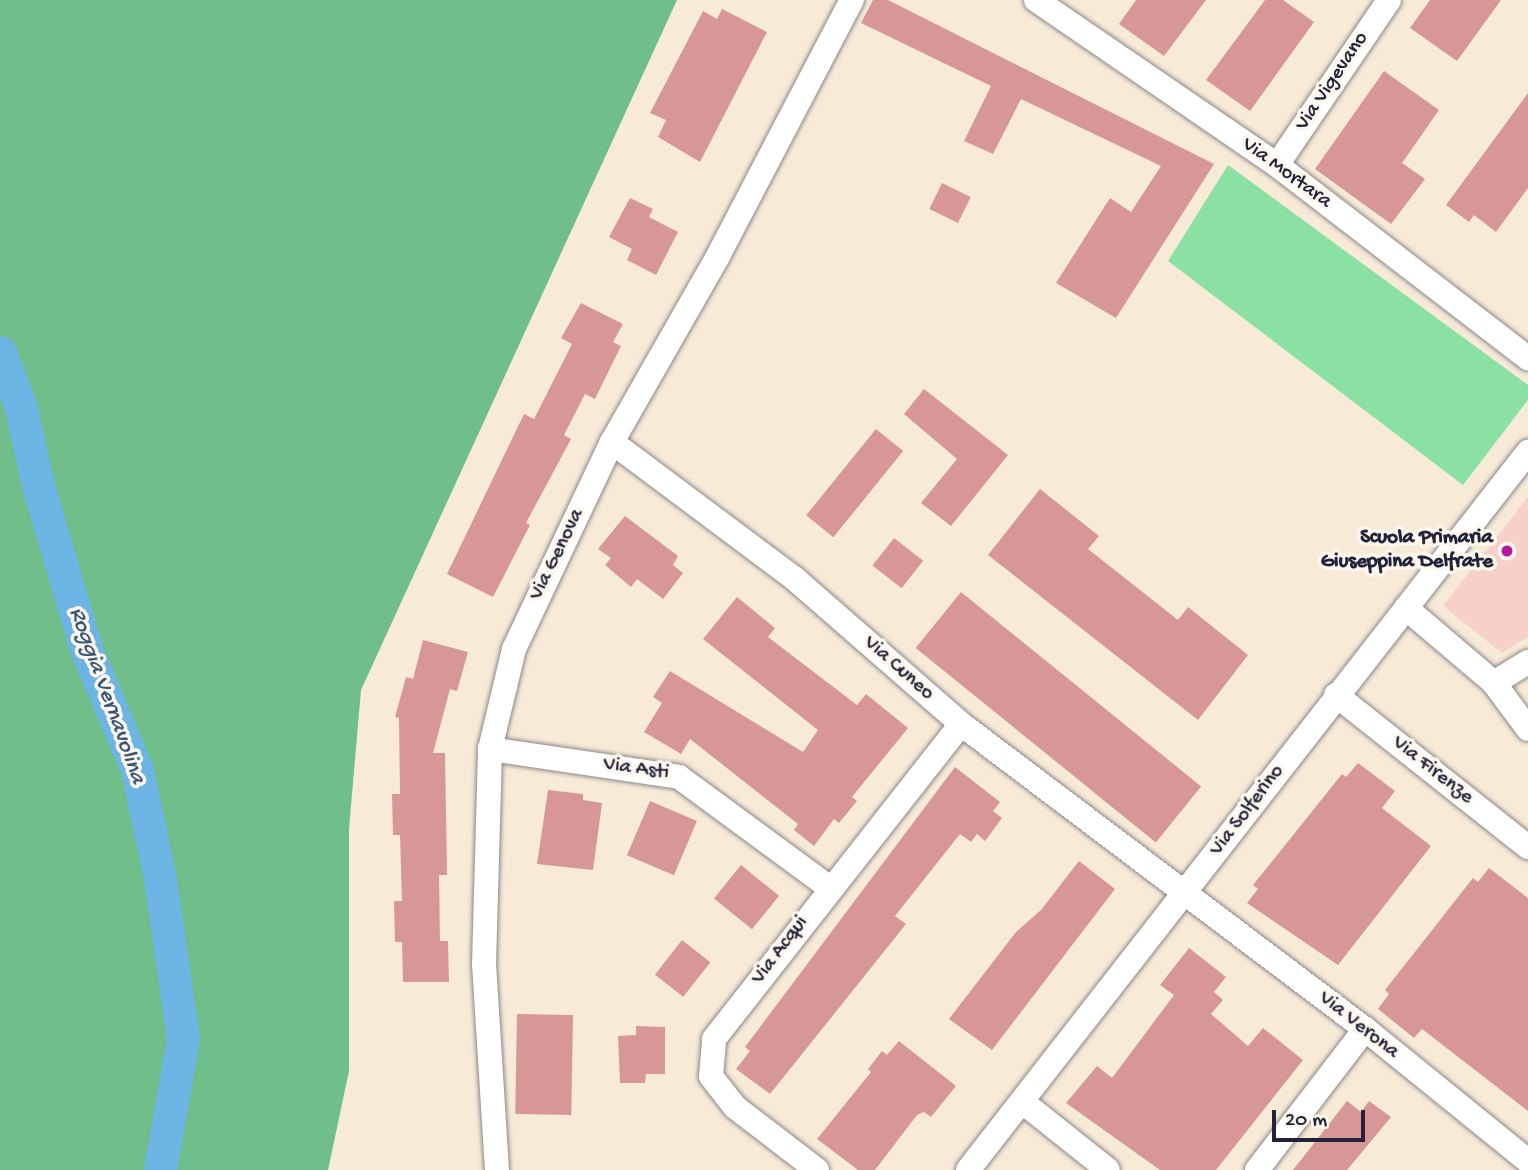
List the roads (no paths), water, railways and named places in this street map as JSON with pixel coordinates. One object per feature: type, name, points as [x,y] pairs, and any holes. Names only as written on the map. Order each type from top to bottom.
[{"type":"street","name":"Via Genova","points":[[497,1170],[484,965],[490,749],[514,649],[612,442],[719,256],[852,0]]},
{"type":"street","name":"Via Mortara","points":[[1037,0],[1277,165],[1528,358]]},
{"type":"street","name":"Via Vigevano","points":[[1277,165],[1388,0]]},
{"type":"street","name":"Via Cuneo","points":[[612,442],[795,579],[961,724],[1184,895]]},
{"type":"street","name":"Via Solferino","points":[[968,1170],[1024,1102],[1336,695],[1528,452]]},
{"type":"street","points":[[1406,608],[1494,683],[1528,729]]},
{"type":"street","points":[[1494,683],[1528,663]]},
{"type":"street","name":"Via Firenze","points":[[1336,695],[1528,847]]},
{"type":"street","name":"Via Acqui","points":[[817,1170],[735,1107],[711,1076],[714,1039],[961,724]]},
{"type":"street","name":"Via Asti","points":[[490,749],[679,777],[830,888]]},
{"type":"street","name":"Via Verona","points":[[1184,895],[1365,1030],[1528,1161]]},
{"type":"street","points":[[1256,1170],[1365,1030]]},
{"type":"street","points":[[1024,1102],[1108,1170]]},
{"type":"waterway","name":"Roggia Vernavolina","points":[[0,352],[20,405],[39,489],[86,649],[137,770],[160,879],[183,1038],[160,1170]]},
{"type":"place","name":"Scuola Primaria Giuseppina Delfrate","points":[[1507,551]]}]
